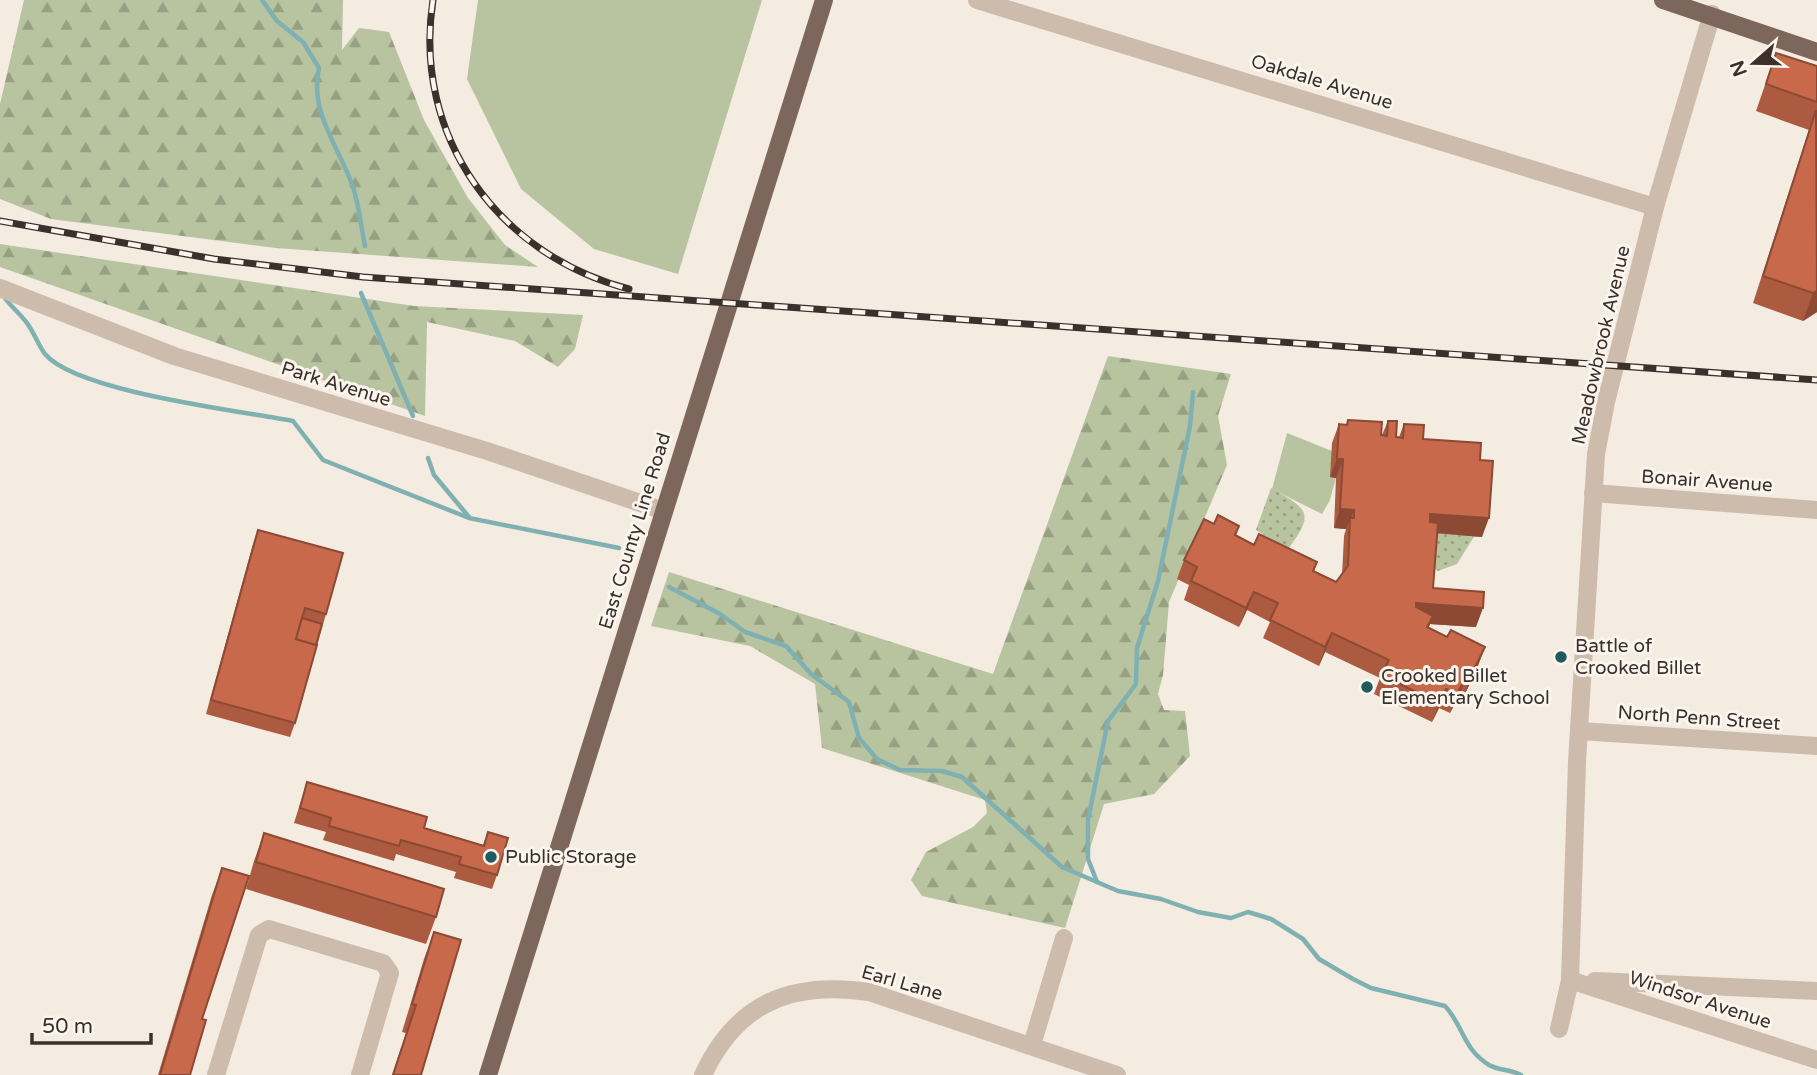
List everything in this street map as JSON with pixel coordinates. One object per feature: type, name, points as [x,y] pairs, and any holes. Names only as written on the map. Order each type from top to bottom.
[{"type":"main road","name":"East County Line Road","points":[[488,1075],[824,0]]},
{"type":"main road","points":[[1663,0],[1712,14],[1817,52]]},
{"type":"street","name":"Oakdale Avenue","points":[[976,0],[1655,207]]},
{"type":"street","name":"Meadowbrook Avenue","points":[[1559,1029],[1570,980],[1579,731],[1596,454],[1606,402],[1655,207],[1712,14]]},
{"type":"street","name":"Park Avenue","points":[[0,288],[174,356],[487,451],[663,511]]},
{"type":"street","name":"Bonair Avenue","points":[[1593,493],[1817,510]]},
{"type":"street","name":"North Penn Street","points":[[1579,731],[1817,746]]},
{"type":"street","points":[[216,1075],[259,935],[269,929],[383,963],[390,973],[360,1075]]},
{"type":"street","points":[[1032,1045],[1064,938]]},
{"type":"street","points":[[1570,980],[1817,991]]},
{"type":"street","name":"Windsor Avenue","points":[[1570,980],[1817,1060]]},
{"type":"street","name":"Earl Lane","points":[[703,1075],[712,1056],[735,1025],[764,1005],[796,992],[832,987],[869,992],[1117,1075]]},
{"type":"green space","points":[[24,0],[343,0],[342,50],[359,28],[389,32],[424,120],[468,198],[505,245],[538,267],[276,248],[51,219],[0,199],[0,104]]},
{"type":"green space","points":[[478,0],[762,0],[678,274],[594,249],[521,189],[467,79]]},
{"type":"green space","points":[[0,244],[414,306],[583,315],[575,349],[558,367],[515,341],[427,322],[425,416],[0,267]]},
{"type":"green space","points":[[1108,356],[1231,374],[1218,416],[1227,465],[1169,602],[1163,675],[1158,694],[1164,710],[1185,711],[1190,756],[1154,794],[1104,804],[1065,928],[922,896],[911,880],[926,852],[973,827],[987,813],[985,800],[822,748],[815,684],[750,646],[651,626],[669,572],[993,674]]},
{"type":"green space","points":[[1287,433],[1342,455],[1330,500],[1322,514],[1272,489]]},
{"type":"green space","points":[[1271,488],[1293,501],[1304,513],[1302,528],[1287,550],[1256,530]]},
{"type":"green space","points":[[1426,523],[1480,527],[1457,564],[1438,571],[1408,551]]},
{"type":"building","points":[[1776,53],[1817,66],[1817,102],[1766,84]]},
{"type":"building","points":[[1816,110],[1817,291],[1813,293],[1763,276]]},
{"type":"building","points":[[1348,420],[1382,422],[1381,435],[1387,436],[1388,421],[1397,421],[1396,437],[1403,438],[1404,424],[1424,425],[1423,439],[1481,443],[1480,460],[1493,461],[1489,518],[1430,514],[1430,522],[1438,523],[1433,588],[1484,592],[1483,608],[1416,603],[1416,607],[1433,616],[1427,627],[1447,637],[1451,630],[1485,647],[1470,677],[1467,675],[1457,694],[1446,689],[1439,703],[1381,675],[1389,660],[1332,633],[1325,647],[1270,620],[1278,603],[1254,592],[1246,608],[1191,581],[1197,567],[1184,560],[1204,519],[1214,524],[1218,515],[1239,526],[1235,535],[1254,545],[1259,534],[1317,562],[1313,571],[1336,582],[1348,566],[1350,518],[1354,518],[1354,510],[1340,509],[1343,459],[1337,459],[1339,424],[1347,425]]},
{"type":"building","points":[[258,530],[343,553],[326,614],[305,608],[296,639],[317,645],[295,723],[211,700]]},
{"type":"building","points":[[302,618],[322,624],[316,645],[296,639]]},
{"type":"building","points":[[307,782],[427,817],[424,828],[484,846],[488,832],[508,838],[497,875],[459,864],[461,857],[401,840],[399,846],[329,826],[331,818],[300,808]]},
{"type":"building","points":[[264,833],[444,889],[436,917],[256,862]]},
{"type":"building","points":[[222,868],[249,876],[202,1019],[206,1020],[190,1075],[160,1075]]},
{"type":"building","points":[[434,932],[461,940],[421,1075],[393,1075],[416,1005],[412,1004]]},
{"type":"waterway","points":[[262,0],[277,21],[303,42],[319,68],[318,100],[327,129],[353,187],[365,246]]},
{"type":"waterway","points":[[361,293],[413,416]]},
{"type":"waterway","points":[[5,298],[27,322],[45,354],[63,367],[90,379],[162,398],[293,421],[323,460],[469,518],[619,548]]},
{"type":"waterway","points":[[1097,882],[1088,859],[1088,820],[1108,721],[1136,684],[1137,648],[1158,581],[1190,426],[1193,392]]},
{"type":"waterway","points":[[428,458],[434,475],[469,517]]},
{"type":"waterway","points":[[669,587],[720,614],[745,632],[786,646],[811,674],[849,702],[859,738],[877,759],[900,770],[942,771],[962,777],[1062,867],[1118,891],[1161,899],[1198,912],[1231,918],[1248,912],[1271,919],[1303,939],[1319,959],[1353,979],[1371,988],[1445,1006],[1480,1059],[1493,1067],[1521,1075]]},
{"type":"railway","points":[[433,0],[430,50],[436,98],[451,142],[474,183],[504,218],[540,249],[582,272],[629,289]]},
{"type":"railway","points":[[0,221],[214,259],[363,277],[1817,380]]},
{"type":"place","name":"Battle of Crooked Billet","points":[[1561,657]]},
{"type":"place","name":"Crooked Billet Elementary School","points":[[1367,687]]},
{"type":"place","name":"Public Storage","points":[[491,857]]}]
